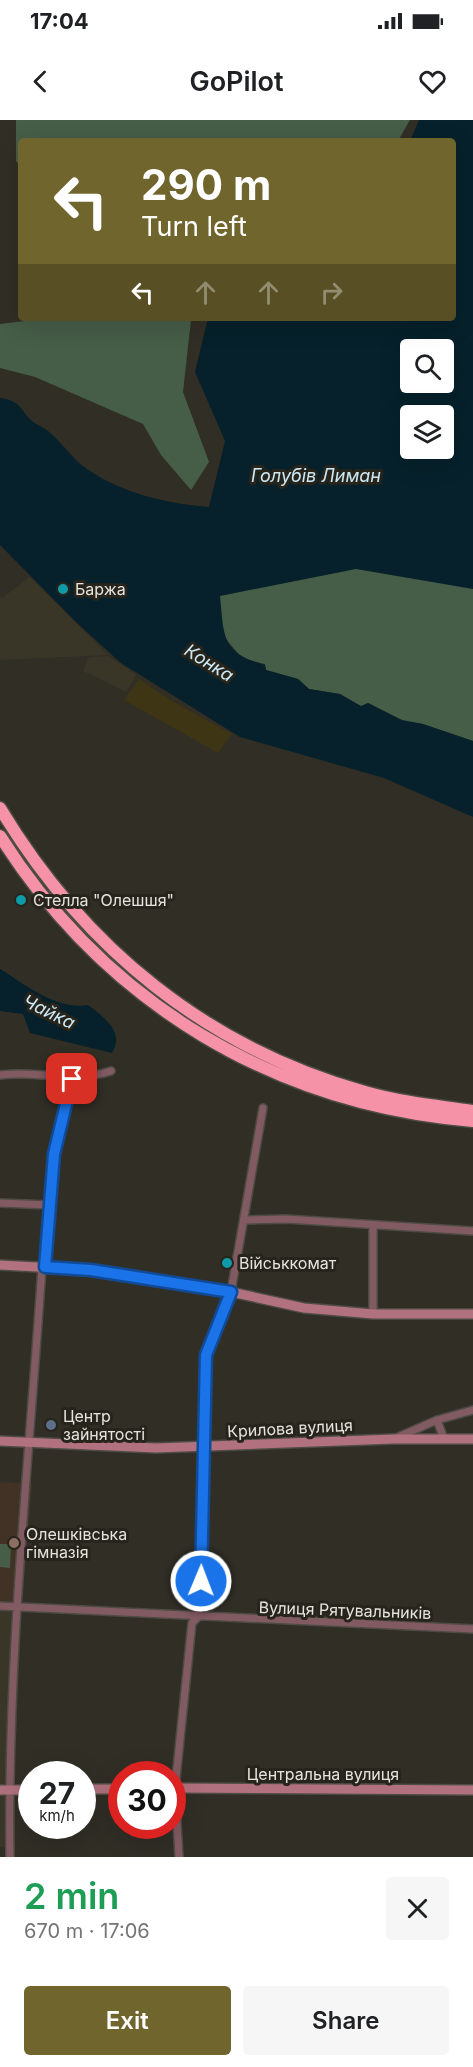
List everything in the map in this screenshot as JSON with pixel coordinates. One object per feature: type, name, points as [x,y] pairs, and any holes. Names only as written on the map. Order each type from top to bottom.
[{"type":"highway","points":[[0,807],[25,850],[65,903],[101,942],[182,1008],[228,1036],[321,1078],[411,1103],[473,1110]]},
{"type":"highway","points":[[0,836],[51,906],[89,946],[142,993],[185,1025],[234,1055],[307,1088],[346,1099],[390,1111],[473,1121]]},
{"type":"street","points":[[0,1075],[16,1073],[72,1079],[111,1071]]},
{"type":"street","points":[[10,1857],[4,1790],[43,1267],[54,1154],[72,1079]]},
{"type":"street","points":[[177,1761],[192,1623],[198,1617],[206,1355],[231,1292],[246,1220],[263,1108]]},
{"type":"street","points":[[0,1203],[50,1205]]},
{"type":"street","points":[[246,1220],[286,1219],[473,1231]]},
{"type":"street","points":[[373,1314],[374,1226]]},
{"type":"street","points":[[0,1265],[91,1270],[231,1292],[304,1308],[373,1314],[473,1314]]},
{"type":"street","points":[[393,1439],[437,1420],[473,1410]]},
{"type":"street","points":[[437,1420],[444,1439]]},
{"type":"street","name":"Крилова вулиця","points":[[0,1441],[202,1448],[393,1439],[473,1439]]},
{"type":"street","name":"Вулиця Рятувальників","points":[[0,1606],[473,1629]]},
{"type":"street","name":"Центральна вулиця","points":[[186,1788],[473,1790]]},
{"type":"street","points":[[178,1839],[179,1857]]},
{"type":"shaded area","points":[[30,577],[108,655],[0,660],[0,596],[2,598]]},
{"type":"shaded area","points":[[109,656],[136,675],[126,692],[83,671],[89,657]]},
{"type":"shaded area","points":[[0,1482],[32,1484],[22,1605],[14,1782],[15,1848],[0,1847]]},
{"type":"shaded area","name":"Олешківська гімназія","points":[[0,1482],[32,1484],[22,1605],[0,1602]]},
{"type":"green space","points":[[16,120],[410,120],[400,138],[18,138],[18,163],[16,161]]},
{"type":"green space","points":[[24,321],[191,321],[183,392],[209,462],[191,490],[161,455],[143,424],[35,377],[0,368],[0,324]]},
{"type":"green space","points":[[473,437],[473,741],[423,724],[402,721],[368,703],[361,707],[340,694],[309,689],[298,679],[266,670],[265,664],[242,658],[224,637],[192,551],[378,496],[438,459],[454,459],[454,449]]},
{"type":"green space","points":[[0,1544],[11,1544],[10,1568],[0,1567]]},
{"type":"sand","points":[[139,679],[170,700],[232,734],[218,753],[124,700]]},
{"type":"water","points":[[419,120],[473,120],[473,589],[356,569],[220,596],[224,632],[232,648],[240,655],[265,665],[266,670],[298,679],[309,689],[340,694],[361,706],[368,703],[402,720],[423,724],[473,741],[473,817],[384,778],[240,737],[121,663],[77,623],[0,545],[0,398],[16,403],[32,421],[53,435],[82,465],[101,478],[130,491],[161,500],[209,507],[225,441],[195,372],[207,321],[456,321],[456,138],[411,138]]},
{"type":"water","name":"Чайка","points":[[0,969],[53,1000],[76,1006],[88,1005],[106,1020],[114,1032],[116,1038],[112,1053],[30,1033],[23,1014],[0,1011]]},
{"type":"place","name":"Баржа","points":[[63,589]]},
{"type":"place","name":"Стелла \"Олешшя\"","points":[[21,900]]},
{"type":"place","name":"Військкомат","points":[[227,1263]]},
{"type":"place","name":"Центр зайнятості","points":[[51,1425]]},
{"type":"place","name":"Олешківська гімназія","points":[[14,1543]]},
{"type":"route","points":[[72,1079],[54,1154],[45,1267],[91,1270],[231,1292],[206,1355],[202,1448],[201,1581]]},
{"type":"water label","name":"Голубів Лиман","points":[[316,476]]},
{"type":"water label","name":"Конка","points":[[209,663]]}]
